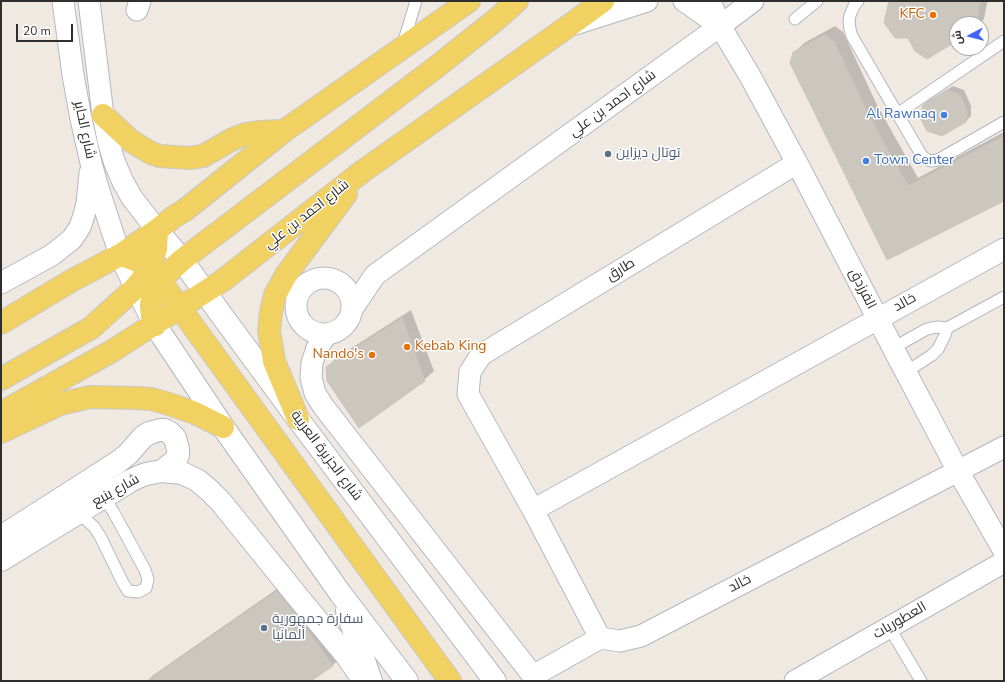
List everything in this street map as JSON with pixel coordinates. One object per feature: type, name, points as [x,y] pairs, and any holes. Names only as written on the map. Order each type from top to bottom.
[{"type":"main road","points":[[4,320],[120,255],[157,230],[174,216],[185,210],[284,131],[469,1]]},
{"type":"main road","points":[[1,379],[91,328],[141,281],[182,260],[435,68],[517,1]]},
{"type":"main road","name":"شارع احمد بن علي","points":[[1,413],[112,351],[222,281],[362,171],[603,1]]},
{"type":"main road","points":[[103,115],[131,141],[151,153],[160,156],[188,158],[204,156],[233,139],[246,134],[284,131]]},
{"type":"main road","points":[[298,419],[274,361],[269,331],[275,295],[286,275],[362,171]]},
{"type":"main road","points":[[155,325],[151,306],[155,287],[154,274],[157,230]]},
{"type":"main road","name":"شارع الجزيرة العربية","points":[[157,230],[182,260],[298,419],[495,681]]},
{"type":"main road","points":[[120,255],[140,262],[154,274],[450,681]]},
{"type":"main road","points":[[120,255],[155,325],[222,427],[340,593],[407,681]]},
{"type":"main road","points":[[1,432],[60,404],[90,397],[150,399],[195,413],[222,427]]},
{"type":"main road","name":"شارع ينبع","points":[[1,537],[118,462],[149,433],[165,430],[173,436],[179,453],[176,459],[162,471],[138,477],[1,560]]},
{"type":"main road","points":[[162,471],[182,473],[197,480],[221,502],[346,655],[364,681]]},
{"type":"main road","points":[[340,593],[371,681]]},
{"type":"street","name":"شارع الحاير","points":[[63,1],[73,75],[81,119],[91,163],[120,255]]},
{"type":"street","name":"شارع الحاير","points":[[89,1],[103,115],[114,162],[132,198],[157,230]]},
{"type":"street","points":[[570,25],[647,1]]},
{"type":"street","name":"الفرزدق","points":[[684,1],[720,26]]},
{"type":"street","name":"الفرزدق","points":[[710,1],[720,26],[750,76],[958,471],[1004,551]]},
{"type":"street","name":"شارع احمد بن علي","points":[[352,309],[375,275],[753,1]]},
{"type":"street","points":[[1,283],[52,255],[72,239],[80,227],[87,203],[91,163]]},
{"type":"street","name":"طارق","points":[[533,510],[468,394],[470,372],[481,355],[797,163]]},
{"type":"street","name":"خالد","points":[[533,510],[1004,249]]},
{"type":"street","name":"شارع احمد بن علي","points":[[342,284],[375,275]]},
{"type":"street","points":[[326,278],[342,284],[348,291],[352,300],[352,309],[350,318],[345,326],[337,332],[320,334],[312,332],[305,327],[296,312],[296,303],[298,295],[309,282],[326,278]]},
{"type":"street","name":"شارع الجزيرة العربية","points":[[327,334],[317,348],[312,363],[311,378],[315,393],[319,400],[332,419],[535,678]]},
{"type":"street","name":"خالد","points":[[600,638],[620,641],[641,636],[1004,447]]},
{"type":"street","points":[[533,510],[600,638],[535,678]]},
{"type":"street","name":"العطوريات","points":[[795,681],[1004,562]]},
{"type":"lane","points":[[402,48],[416,1]]},
{"type":"lane","points":[[795,19],[817,1]]},
{"type":"lane","points":[[858,1],[850,15],[849,22],[852,36],[922,156],[931,161],[938,160],[1004,122]]},
{"type":"lane","points":[[897,114],[1004,41]]},
{"type":"lane","points":[[893,348],[925,330],[939,327],[947,328],[1004,297]]},
{"type":"lane","points":[[906,372],[932,355],[938,349],[947,328]]},
{"type":"lane","points":[[78,512],[97,531],[128,591],[138,592],[146,588],[148,579],[147,574],[114,513],[92,478]]},
{"type":"lane","points":[[889,627],[921,681]]},
{"type":"building","points":[[889,1],[980,1],[977,16],[949,16],[949,46],[927,59],[915,51],[908,38],[895,38],[884,23]]},
{"type":"building","name":"Town Center","points":[[825,35],[834,42],[868,114],[908,186],[1004,136],[1004,201],[887,260],[790,63],[793,52]]},
{"type":"building","name":"Al Rawnaq","points":[[947,90],[960,95],[967,111],[966,122],[942,136],[927,131],[920,118],[923,105]]},
{"type":"building","points":[[402,318],[425,381],[359,428],[327,381],[326,367]]},
{"type":"building","name":"سفارة جمهورية ألمانيا","points":[[277,591],[333,666],[311,681],[147,681]]},
{"type":"place","name":"KFC","points":[[933,15]]},
{"type":"place","name":"Al Rawnaq","points":[[944,115]]},
{"type":"place","name":"توتال ديزاين","points":[[608,154]]},
{"type":"place","name":"Town Center","points":[[866,161]]},
{"type":"place","name":"Kebab King","points":[[407,347]]},
{"type":"place","name":"Nando's","points":[[372,355]]},
{"type":"place","name":"سفارة جمهورية ألمانيا","points":[[264,628]]}]
